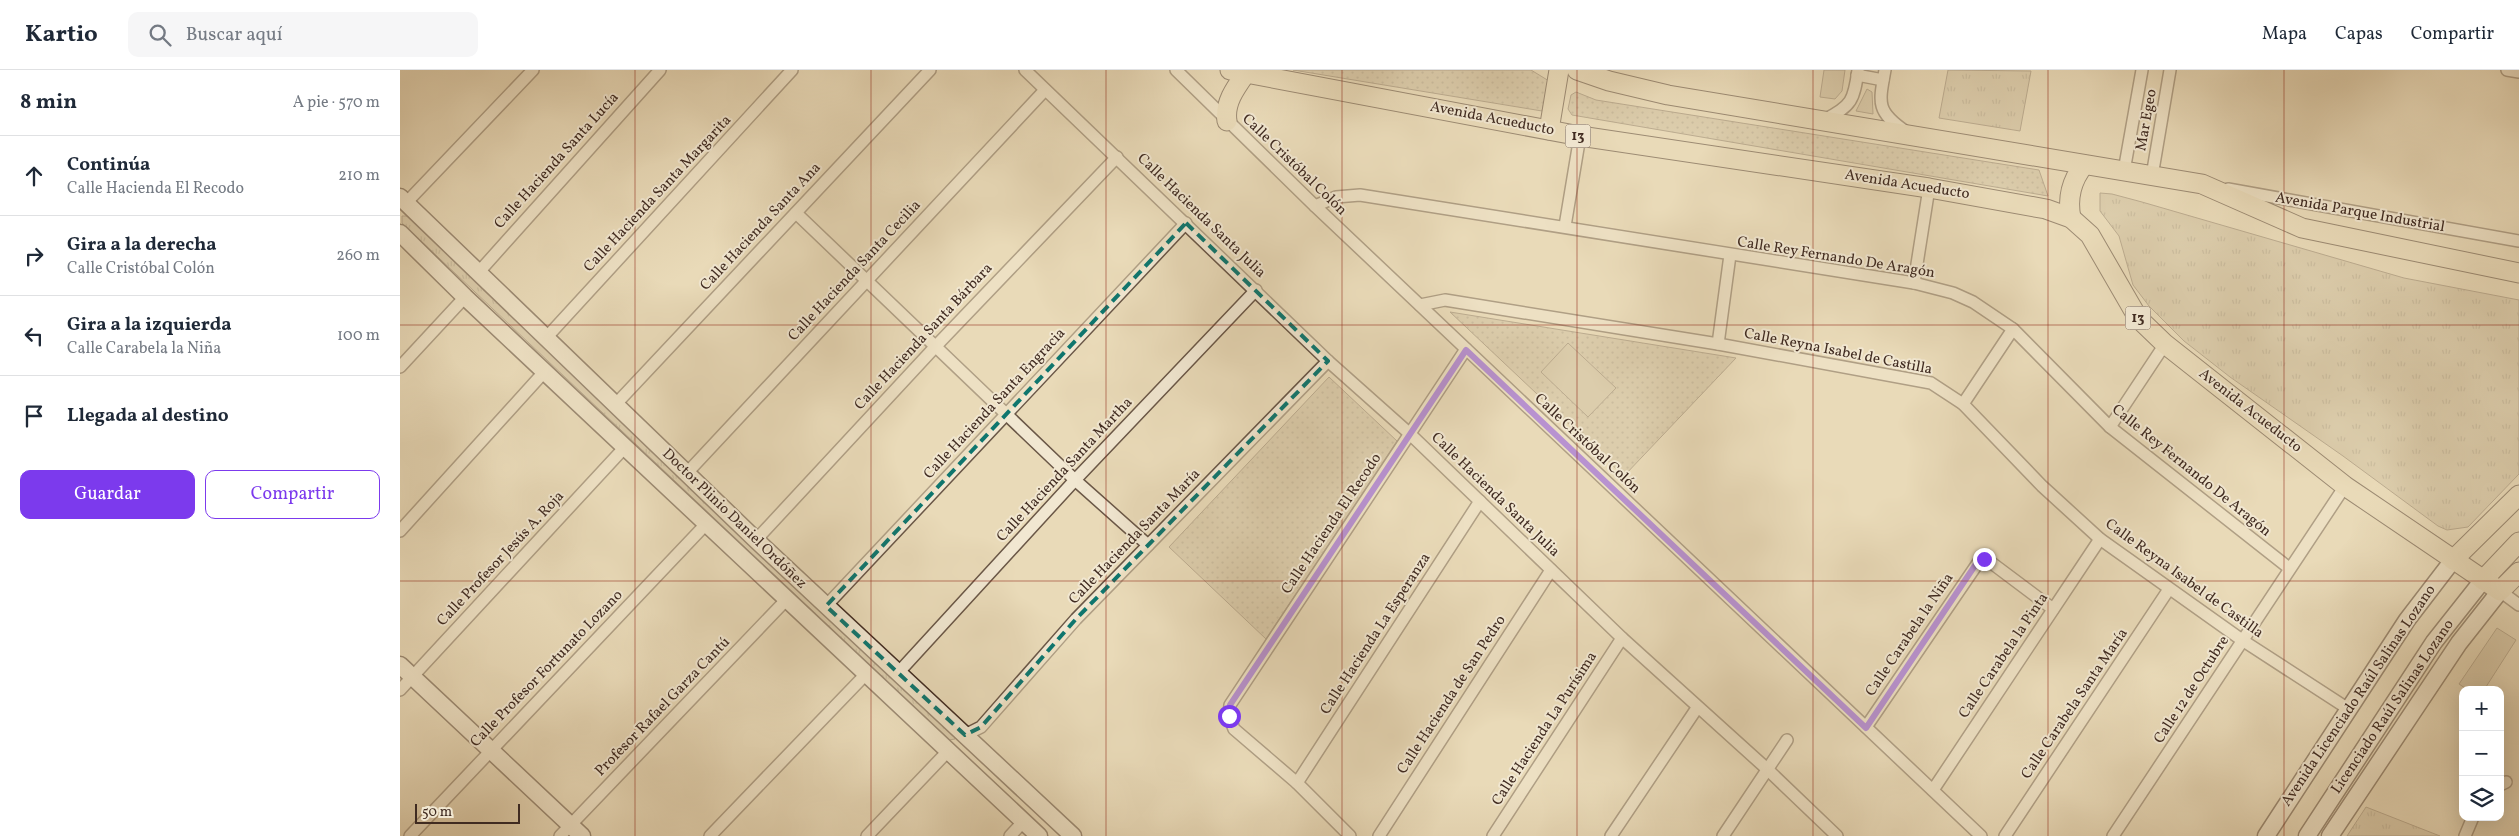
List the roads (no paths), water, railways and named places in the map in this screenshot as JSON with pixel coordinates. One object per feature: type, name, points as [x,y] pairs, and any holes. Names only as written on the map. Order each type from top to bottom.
[{"type":"main road","points":[[1549,130],[1559,70]]},
{"type":"main road","points":[[1577,70],[1609,81],[1668,95],[2202,184],[2302,228],[2519,272]]},
{"type":"main road","points":[[1227,121],[1226,112],[1238,71]]},
{"type":"main road","name":"Avenida Acueducto","points":[[1238,71],[1580,136],[1929,188],[2046,209],[2071,218],[2090,235],[2138,318],[2165,344],[2345,486],[2500,591]]},
{"type":"main road","points":[[2046,209],[2054,201],[2061,185],[2058,168],[2053,159]]},
{"type":"main road","points":[[2071,218],[2069,205],[2072,184],[2084,165]]},
{"type":"main road","name":"Avenida Licenciado Raúl Salinas Lozano","points":[[2453,560],[2519,495]]},
{"type":"main road","points":[[2483,580],[2519,540]]},
{"type":"main road","points":[[2500,591],[2519,572]]},
{"type":"street","points":[[402,203],[533,70]]},
{"type":"street","name":"Calle Hacienda Santa Lucía","points":[[478,273],[660,70]]},
{"type":"street","name":"Calle Hacienda Santa Margarita","points":[[546,338],[792,70]]},
{"type":"street","name":"Calle Hacienda Santa Ana","points":[[615,405],[930,70]]},
{"type":"street","name":"Calle Hacienda Santa Julia","points":[[1025,70],[1328,361],[1410,434],[1622,638],[1697,708],[1767,769],[1837,836]]},
{"type":"street","name":"Calle Cristóbal Colón","points":[[1176,70],[1466,350],[1981,836]]},
{"type":"street","name":"Mar Egeo","points":[[2124,171],[2142,70]]},
{"type":"street","name":"Mar Egeo","points":[[2152,176],[2170,70]]},
{"type":"street","points":[[2507,70],[2519,72]]},
{"type":"street","points":[[1822,121],[1850,104],[1854,95],[1858,73],[1884,75],[1880,98],[1883,111],[1889,119],[1911,135]]},
{"type":"street","name":"Calle Hacienda Santa Cecilia","points":[[686,474],[1046,90]]},
{"type":"street","points":[[1565,226],[1580,136]]},
{"type":"street","name":"Calle Hacienda Santa Bárbara","points":[[756,540],[935,347],[1116,157]]},
{"type":"street","name":"Avenida Parque Industrial","points":[[2202,184],[2519,241]]},
{"type":"street","points":[[1914,284],[1929,188]]},
{"type":"street","name":"Calle Rey Fernando De Aragón","points":[[1315,206],[1336,197],[1360,195],[1565,226],[1730,255],[1914,284],[1953,293],[1966,299],[2013,329],[2110,427],[2289,568]]},
{"type":"street","name":"Doctor Plinio Daniel Ordóñez","points":[[402,203],[478,273],[686,474],[1073,836]]},
{"type":"street","points":[[796,213],[1075,480],[1148,545]]},
{"type":"street","name":"Calle Hacienda Santa Engracia","points":[[826,606],[1186,223]]},
{"type":"street","name":"Doctor Plinio Daniel Ordóñez","points":[[400,233],[465,297],[1039,836]]},
{"type":"street","points":[[1718,344],[1730,255]]},
{"type":"street","name":"Calle Hacienda Santa Martha","points":[[898,673],[1075,480],[1256,290]]},
{"type":"street","points":[[400,368],[465,297]]},
{"type":"street","name":"Calle Reyna Isabel de Castilla","points":[[1420,305],[1446,300],[1718,344],[1923,380],[1931,383],[1963,404],[2042,486],[2100,539],[2242,640],[2350,710]]},
{"type":"street","points":[[1963,404],[2013,329]]},
{"type":"street","points":[[2110,427],[2165,344]]},
{"type":"street","name":"Calle Hacienda El Recodo","points":[[1297,783],[1234,729],[1229,716],[1230,705],[1466,350]]},
{"type":"street","name":"Calle Hacienda Santa María","points":[[965,735],[981,727],[1076,619],[1328,361]]},
{"type":"street","points":[[400,531],[545,371]]},
{"type":"street","name":"Calle Profesor Jesús A. Roja","points":[[400,690],[625,447]]},
{"type":"street","name":"Calle 12 de Octubre","points":[[2113,836],[2345,486]]},
{"type":"street","name":"Calle Hacienda La Esperanza","points":[[1297,783],[1480,501]]},
{"type":"street","name":"Calle Profesor Fortunato Lozano","points":[[410,836],[707,523]]},
{"type":"street","name":"Calle Carabela la Pinta","points":[[1933,790],[2100,539]]},
{"type":"street","name":"Calle Carabela la Niña","points":[[1866,728],[1980,560],[1989,561],[2053,609]]},
{"type":"street","name":"Avenida Licenciado Raúl Salinas Lozano","points":[[2266,836],[2407,620],[2453,560]]},
{"type":"street","name":"Calle Hacienda de San Pedro","points":[[1379,836],[1551,570]]},
{"type":"street","name":"Licenciado Raúl Salinas Lozano","points":[[2307,836],[2434,642],[2483,580]]},
{"type":"street","name":"Calle Carabela Santa María","points":[[2005,836],[2170,589]]},
{"type":"street","points":[[2330,836],[2459,643],[2500,591],[2519,605]]},
{"type":"street","name":"Profesor Rafael Garza Cantú","points":[[571,832],[787,599]]},
{"type":"street","name":"Calle Hacienda La Purísima","points":[[1492,836],[1622,638]]},
{"type":"street","points":[[400,665],[490,750],[571,832]]},
{"type":"street","points":[[710,836],[867,673]]},
{"type":"street","points":[[1611,836],[1697,708]]},
{"type":"street","points":[[867,836],[965,735]]},
{"type":"street","points":[[1723,836],[1787,740]]},
{"type":"street","points":[[1297,783],[1350,836]]},
{"type":"street","points":[[2466,836],[2472,821]]},
{"type":"street","points":[[1010,836],[1023,822]]}]
